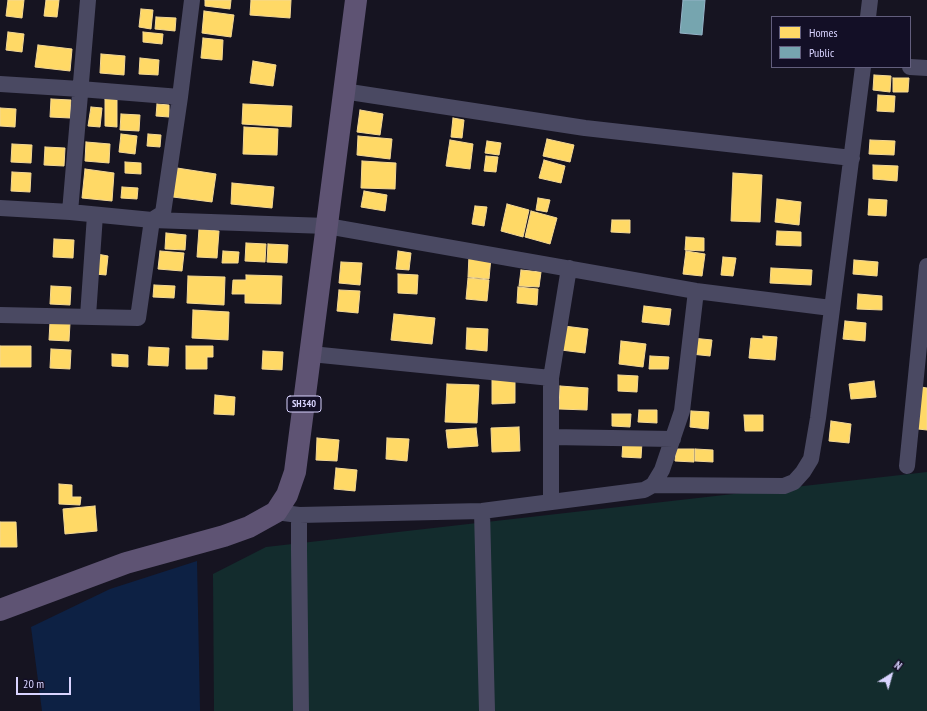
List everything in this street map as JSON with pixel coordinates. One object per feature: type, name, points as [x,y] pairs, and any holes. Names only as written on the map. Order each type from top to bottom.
[{"type":"main road","name":"SH340","points":[[276,512],[287,495],[295,472],[343,91],[356,0]]},
{"type":"main road","points":[[0,610],[126,563],[224,536],[276,512]]},
{"type":"street","points":[[70,212],[88,0]]},
{"type":"street","points":[[0,315],[138,318],[152,220],[163,213],[180,98],[192,0]]},
{"type":"street","points":[[868,16],[870,0]]},
{"type":"street","points":[[911,67],[927,68]]},
{"type":"street","points":[[276,512],[300,515],[482,511],[644,490],[653,485],[784,486],[794,482],[804,472],[811,459],[818,418],[831,308],[852,158],[862,68]]},
{"type":"street","points":[[0,84],[80,89],[180,98]]},
{"type":"street","points":[[343,91],[585,128],[852,158]]},
{"type":"street","points":[[0,208],[70,212],[152,220],[327,226],[696,291],[831,308]]},
{"type":"street","points":[[88,316],[95,215]]},
{"type":"street","points":[[907,466],[921,377],[927,266]]},
{"type":"street","points":[[550,502],[551,378],[569,268]]},
{"type":"street","points":[[653,485],[662,470],[682,411],[696,291]]},
{"type":"street","points":[[311,354],[551,378]]},
{"type":"street","points":[[551,437],[673,439]]},
{"type":"street","points":[[482,511],[486,711]]},
{"type":"street","points":[[300,515],[301,711]]},
{"type":"green space","points":[[927,472],[927,711],[214,711],[213,574],[266,547]]},
{"type":"water","points":[[197,561],[200,711],[42,711],[31,627],[110,589]]},
{"type":"building: Homes","points":[[8,0],[24,0],[22,18],[6,16]]},
{"type":"building: Homes","points":[[46,0],[59,0],[57,17],[44,16]]},
{"type":"building: Homes","points":[[205,0],[231,0],[230,9],[205,6]]},
{"type":"building: Homes","points":[[251,0],[291,0],[290,18],[250,15]]},
{"type":"building: Homes","points":[[141,9],[153,10],[151,29],[139,27]]},
{"type":"building: Homes","points":[[204,11],[234,15],[231,37],[202,33]]},
{"type":"building: Homes","points":[[156,17],[176,18],[175,31],[155,29]]},
{"type":"building: Homes","points":[[8,32],[24,34],[22,52],[6,50]]},
{"type":"building: Homes","points":[[143,32],[163,34],[162,44],[143,42]]},
{"type":"building: Homes","points":[[203,38],[223,40],[222,60],[201,58]]},
{"type":"building: Homes","points":[[38,45],[72,49],[70,71],[35,67]]},
{"type":"building: Homes","points":[[101,54],[125,56],[124,75],[100,73]]},
{"type":"building: Homes","points":[[140,58],[159,60],[158,75],[139,74]]},
{"type":"building: Homes","points":[[253,61],[276,65],[273,86],[250,83]]},
{"type":"building: Homes","points":[[874,75],[891,76],[890,92],[873,90]]},
{"type":"building: Homes","points":[[893,78],[909,78],[908,92],[893,92]]},
{"type":"building: Homes","points":[[878,95],[895,96],[894,112],[877,111]]},
{"type":"building: Homes","points":[[51,99],[71,100],[70,118],[50,117]]},
{"type":"building: Homes","points":[[105,99],[117,99],[117,127],[105,126]]},
{"type":"building: Homes","points":[[157,104],[169,105],[169,117],[156,116]]},
{"type":"building: Homes","points":[[243,104],[292,106],[291,127],[242,124]]},
{"type":"building: Homes","points":[[91,107],[102,108],[100,127],[88,126]]},
{"type":"building: Homes","points":[[0,108],[16,109],[15,127],[0,126]]},
{"type":"building: Homes","points":[[360,110],[383,114],[380,135],[357,132]]},
{"type":"building: Homes","points":[[121,114],[140,115],[139,131],[120,130]]},
{"type":"building: Homes","points":[[453,118],[464,120],[462,138],[451,137]]},
{"type":"building: Homes","points":[[244,127],[278,129],[277,155],[243,154]]},
{"type":"building: Homes","points":[[121,134],[137,136],[135,154],[119,152]]},
{"type":"building: Homes","points":[[148,134],[161,135],[160,147],[147,146]]},
{"type":"building: Homes","points":[[358,136],[392,139],[390,159],[357,155]]},
{"type":"building: Homes","points":[[547,139],[574,145],[570,162],[543,156]]},
{"type":"building: Homes","points":[[450,140],[473,144],[470,169],[446,166]]},
{"type":"building: Homes","points":[[870,140],[895,141],[894,155],[869,154]]},
{"type":"building: Homes","points":[[487,141],[501,143],[499,155],[485,153]]},
{"type":"building: Homes","points":[[86,142],[110,144],[109,163],[85,161]]},
{"type":"building: Homes","points":[[12,144],[32,145],[31,163],[11,162]]},
{"type":"building: Homes","points":[[45,147],[65,148],[64,166],[44,165]]},
{"type":"building: Homes","points":[[486,156],[498,157],[496,172],[484,171]]},
{"type":"building: Homes","points":[[544,160],[565,166],[561,183],[539,178]]},
{"type":"building: Homes","points":[[362,161],[396,163],[395,189],[361,188]]},
{"type":"building: Homes","points":[[125,162],[141,163],[141,174],[125,173]]},
{"type":"building: Homes","points":[[873,165],[898,166],[897,181],[873,179]]},
{"type":"building: Homes","points":[[177,168],[216,174],[212,202],[173,197]]},
{"type":"building: Homes","points":[[85,169],[114,173],[112,201],[82,198]]},
{"type":"building: Homes","points":[[12,172],[31,173],[30,192],[11,191]]},
{"type":"building: Homes","points":[[733,173],[762,175],[760,222],[731,221]]},
{"type":"building: Homes","points":[[232,183],[274,187],[272,208],[231,204]]},
{"type":"building: Homes","points":[[122,187],[138,188],[137,199],[121,198]]},
{"type":"building: Homes","points":[[364,191],[387,195],[385,211],[361,207]]},
{"type":"building: Homes","points":[[538,198],[550,200],[547,212],[536,210]]},
{"type":"building: Homes","points":[[777,199],[801,202],[799,225],[775,222]]},
{"type":"building: Homes","points":[[869,199],[887,200],[886,216],[868,215]]},
{"type":"building: Homes","points":[[507,204],[529,210],[523,237],[501,231]]},
{"type":"building: Homes","points":[[475,206],[487,207],[484,226],[472,224]]},
{"type":"building: Homes","points":[[531,211],[557,218],[550,244],[525,237]]},
{"type":"building: Homes","points":[[612,220],[630,220],[630,233],[611,232]]},
{"type":"building: Homes","points":[[199,229],[219,231],[217,258],[197,257]]},
{"type":"building: Homes","points":[[777,231],[801,232],[801,246],[776,245]]},
{"type":"building: Homes","points":[[166,233],[186,235],[185,250],[165,249]]},
{"type":"building: Homes","points":[[686,237],[704,238],[704,251],[685,250]]},
{"type":"building: Homes","points":[[54,239],[74,240],[73,258],[53,257]]},
{"type":"building: Homes","points":[[246,243],[266,244],[265,262],[245,261]]},
{"type":"building: Homes","points":[[268,244],[288,245],[287,263],[267,262]]},
{"type":"building: Homes","points":[[160,251],[184,253],[182,271],[158,269]]},
{"type":"building: Homes","points":[[223,251],[239,252],[238,263],[222,263]]},
{"type":"building: Homes","points":[[398,251],[411,253],[409,270],[396,269]]},
{"type":"building: Homes","points":[[686,251],[705,254],[702,276],[683,274]]},
{"type":"building: Homes","points":[[97,254],[108,256],[106,275],[95,274]]},
{"type":"building: Homes","points":[[469,255],[491,257],[489,279],[468,277]]},
{"type":"building: Homes","points":[[723,257],[736,258],[733,276],[721,275]]},
{"type":"building: Homes","points":[[854,260],[878,262],[877,276],[853,274]]},
{"type":"building: Homes","points":[[341,262],[362,263],[360,285],[339,283]]},
{"type":"building: Homes","points":[[771,268],[812,270],[811,285],[770,283]]},
{"type":"building: Homes","points":[[521,270],[541,272],[539,287],[519,286]]},
{"type":"building: Homes","points":[[398,274],[418,275],[417,294],[398,293]]},
{"type":"building: Homes","points":[[246,275],[282,276],[281,304],[245,303],[245,294],[232,294],[233,280],[246,280]]},
{"type":"building: Homes","points":[[188,276],[225,277],[224,305],[187,303]]},
{"type":"building: Homes","points":[[468,278],[489,280],[487,301],[466,299]]},
{"type":"building: Homes","points":[[154,285],[175,286],[174,298],[153,297]]},
{"type":"building: Homes","points":[[51,286],[71,287],[70,305],[50,304]]},
{"type":"building: Homes","points":[[518,287],[538,289],[537,305],[517,303]]},
{"type":"building: Homes","points":[[339,290],[360,291],[358,313],[337,311]]},
{"type":"building: Homes","points":[[858,294],[882,296],[882,310],[857,309]]},
{"type":"building: Homes","points":[[644,306],[671,309],[669,325],[642,322]]},
{"type":"building: Homes","points":[[193,310],[229,312],[228,340],[192,338]]},
{"type":"building: Homes","points":[[394,314],[435,318],[432,344],[391,340]]},
{"type":"building: Homes","points":[[845,321],[866,323],[865,341],[843,339]]},
{"type":"building: Homes","points":[[50,322],[70,323],[69,341],[49,340]]},
{"type":"building: Homes","points":[[564,326],[588,329],[585,353],[561,350]]},
{"type":"building: Homes","points":[[467,328],[488,329],[487,351],[466,349]]},
{"type":"building: Homes","points":[[763,336],[777,337],[775,360],[749,358],[751,338],[763,339]]},
{"type":"building: Homes","points":[[692,338],[712,340],[710,356],[691,354]]},
{"type":"building: Homes","points":[[621,341],[646,344],[643,367],[619,364]]},
{"type":"building: Homes","points":[[0,346],[31,346],[31,367],[0,367]]},
{"type":"building: Homes","points":[[186,346],[213,346],[213,357],[207,357],[207,369],[186,369]]},
{"type":"building: Homes","points":[[149,347],[169,348],[168,366],[148,365]]},
{"type":"building: Homes","points":[[51,349],[71,350],[70,369],[50,368]]},
{"type":"building: Homes","points":[[263,351],[283,352],[282,370],[262,369]]},
{"type":"building: Homes","points":[[112,354],[128,355],[128,367],[112,366]]},
{"type":"building: Homes","points":[[650,356],[669,357],[668,369],[649,369]]},
{"type":"building: Homes","points":[[618,375],[638,376],[637,392],[618,391]]},
{"type":"building: Homes","points":[[515,376],[515,403],[492,404],[492,377]]},
{"type":"building: Homes","points":[[874,381],[876,397],[851,399],[849,384]]},
{"type":"building: Homes","points":[[447,384],[479,385],[477,423],[445,422]]},
{"type":"building: Homes","points":[[560,386],[588,388],[587,410],[559,409]]},
{"type":"building: Homes","points":[[921,387],[927,388],[927,430],[918,429]]},
{"type":"building: Homes","points":[[215,395],[235,397],[234,415],[214,414]]},
{"type":"building: Homes","points":[[639,410],[657,410],[657,423],[638,422]]},
{"type":"building: Homes","points":[[691,411],[709,412],[708,429],[690,427]]},
{"type":"building: Homes","points":[[612,414],[631,414],[630,427],[612,426]]},
{"type":"building: Homes","points":[[744,415],[763,415],[763,431],[745,431]]},
{"type":"building: Homes","points":[[831,421],[851,424],[849,443],[829,441]]},
{"type":"building: Homes","points":[[519,427],[520,451],[492,452],[491,428]]},
{"type":"building: Homes","points":[[476,428],[478,446],[448,448],[446,430]]},
{"type":"building: Homes","points":[[317,438],[339,440],[337,461],[316,460]]},
{"type":"building: Homes","points":[[387,438],[409,439],[407,461],[386,459]]},
{"type":"building: Homes","points":[[623,441],[642,442],[641,458],[622,457]]},
{"type":"building: Homes","points":[[676,449],[694,449],[694,462],[675,461]]},
{"type":"building: Homes","points":[[695,449],[713,450],[713,462],[695,461]]},
{"type":"building: Homes","points":[[336,468],[357,470],[355,491],[334,489]]},
{"type":"building: Homes","points":[[59,484],[72,485],[72,497],[81,497],[80,505],[59,504]]},
{"type":"building: Homes","points":[[95,506],[97,531],[65,534],[63,509]]},
{"type":"building: Homes","points":[[0,522],[16,522],[17,547],[0,547]]},
{"type":"building: Public","points":[[683,0],[705,0],[702,35],[680,33]]}]
